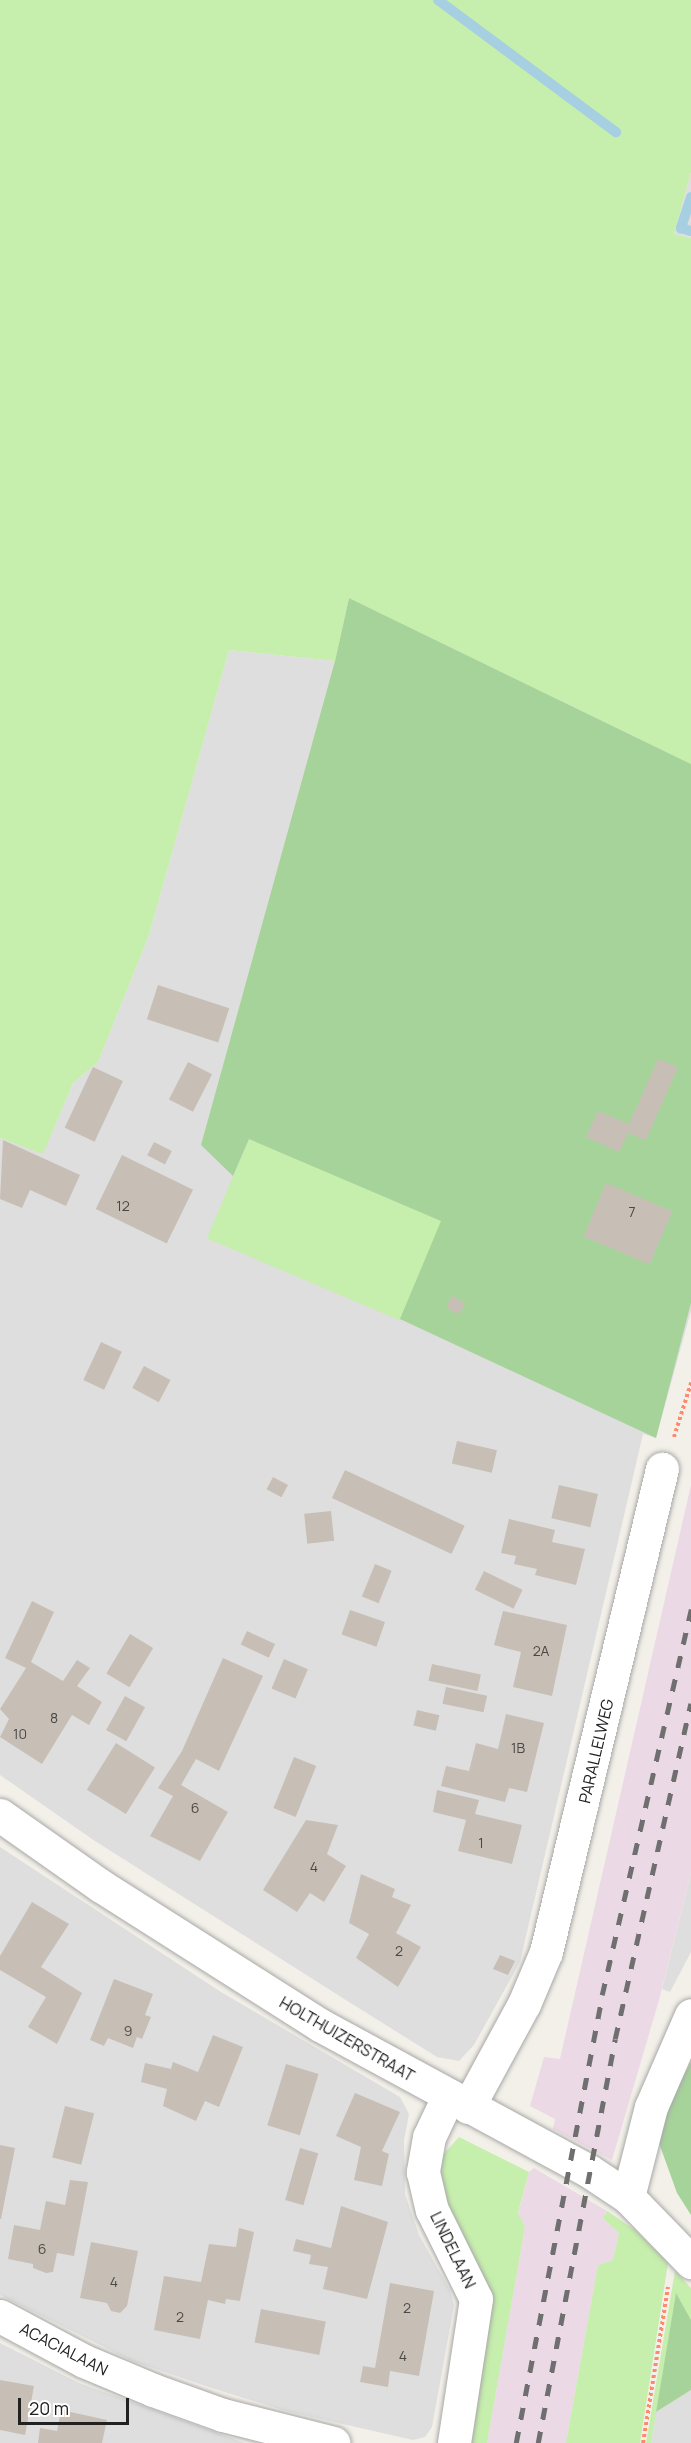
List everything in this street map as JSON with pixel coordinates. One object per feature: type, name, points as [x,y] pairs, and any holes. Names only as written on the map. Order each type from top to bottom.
[{"type":"street","name":"PARALLELWEG","points":[[458,2102],[528,1996],[549,1943],[662,1468]]},
{"type":"street","name":"HOLTHUIZERSTRAAT","points":[[0,1815],[101,1886],[280,2000],[458,2102],[569,2160],[628,2197],[683,2252]]},
{"type":"street","points":[[628,2197],[651,2106],[691,2015]]},
{"type":"street","name":"LINDELAAN","points":[[454,2443],[476,2299],[432,2210],[423,2172],[429,2137],[458,2102]]},
{"type":"street","name":"ACACIALAAN","points":[[0,2316],[84,2361],[153,2390],[223,2415],[334,2443]]},
{"type":"path","points":[[662,1468],[691,1383]]},
{"type":"path","points":[[643,2443],[683,2252]]},
{"type":"shaded area","points":[[691,172],[691,238],[674,234]]},
{"type":"shaded area","points":[[229,650],[335,661],[691,764],[691,1311],[656,1438],[643,1434],[520,1962],[474,2045],[459,2061],[437,2057],[95,1841],[0,1775],[0,1138],[43,1153],[73,1083],[98,1062],[149,935]]},
{"type":"shaded area","points":[[691,1485],[691,1873],[659,2000],[612,2160],[553,2129],[555,2119],[530,2106],[544,2057],[560,2059]]},
{"type":"shaded area","points":[[0,1847],[221,1992],[400,2097],[409,2114],[404,2141],[405,2194],[419,2235],[450,2290],[454,2305],[432,2427],[425,2437],[413,2440],[286,2411],[212,2388],[132,2361],[0,2295]]},
{"type":"shaded area","points":[[691,1873],[691,1952],[670,1992],[662,1989]]},
{"type":"shaded area","points":[[534,2168],[607,2211],[603,2218],[619,2233],[613,2260],[598,2265],[566,2443],[487,2443],[525,2227],[518,2214],[529,2172]]},
{"type":"shaded area","points":[[0,2343],[79,2383],[245,2443],[0,2443]]},
{"type":"shaded area","points":[[691,2390],[691,2443],[651,2443],[656,2412]]},
{"type":"green space","points":[[0,0],[691,0],[691,172],[674,234],[691,238],[691,764],[349,598],[335,661],[229,650],[149,935],[98,1062],[73,1083],[43,1154],[0,1138]]},
{"type":"green space","points":[[349,598],[691,764],[691,1303],[656,1438],[400,1319],[441,1221],[249,1139],[233,1176],[201,1145],[335,661]]},
{"type":"green space","points":[[249,1139],[442,1221],[400,1320],[207,1238]]},
{"type":"green space","points":[[691,2062],[691,2215],[677,2193],[659,2143],[666,2109]]},
{"type":"green space","points":[[459,2137],[529,2172],[518,2213],[525,2227],[487,2443],[468,2443],[489,2311],[443,2203],[438,2154],[443,2155]]},
{"type":"green space","points":[[607,2211],[635,2230],[668,2263],[640,2443],[566,2443],[598,2265],[613,2260],[619,2233],[603,2218]]},
{"type":"green space","points":[[675,2271],[691,2288],[691,2320],[676,2294],[651,2443],[646,2443]]},
{"type":"green space","points":[[676,2293],[691,2320],[691,2390],[656,2412]]},
{"type":"building","points":[[158,985],[229,1008],[218,1042],[147,1019]]},
{"type":"building","points":[[658,1059],[678,1067],[646,1140],[628,1133],[619,1152],[586,1137],[598,1111],[629,1124]]},
{"type":"building","points":[[188,1062],[212,1074],[193,1112],[169,1099]]},
{"type":"building","points":[[93,1067],[123,1081],[95,1142],[65,1128]]},
{"type":"building","points":[[3,1140],[80,1175],[66,1206],[30,1190],[22,1208],[0,1199]]},
{"type":"building","points":[[154,1142],[172,1151],[165,1164],[147,1155]]},
{"type":"building","points":[[122,1155],[193,1190],[167,1244],[96,1209]]},
{"type":"building","points":[[606,1183],[672,1211],[650,1265],[583,1236]]},
{"type":"building","points":[[452,1296],[465,1303],[459,1315],[446,1307]]},
{"type":"building","points":[[101,1342],[122,1352],[104,1390],[83,1380]]},
{"type":"building","points":[[144,1366],[170,1380],[159,1402],[132,1388]]},
{"type":"building","points":[[457,1441],[497,1450],[492,1473],[452,1463]]},
{"type":"building","points":[[345,1470],[465,1526],[452,1554],[332,1498]]},
{"type":"building","points":[[273,1477],[288,1485],[281,1497],[266,1489]]},
{"type":"building","points":[[559,1485],[598,1494],[590,1527],[551,1518]]},
{"type":"building","points":[[331,1511],[334,1541],[307,1544],[304,1514]]},
{"type":"building","points":[[509,1519],[555,1530],[552,1542],[585,1549],[576,1585],[535,1575],[537,1569],[514,1564],[516,1556],[501,1553]]},
{"type":"building","points":[[375,1564],[392,1571],[379,1603],[362,1596]]},
{"type":"building","points":[[484,1571],[523,1590],[513,1609],[475,1590]]},
{"type":"building","points":[[32,1601],[54,1612],[31,1662],[63,1681],[77,1660],[90,1668],[77,1686],[102,1702],[89,1725],[72,1715],[42,1764],[0,1737],[9,1719],[0,1709],[26,1668],[5,1658]]},
{"type":"building","points":[[350,1610],[385,1622],[377,1647],[342,1635]]},
{"type":"building","points":[[503,1611],[567,1625],[552,1696],[513,1687],[521,1652],[494,1645]]},
{"type":"building","points":[[247,1631],[275,1644],[269,1658],[241,1645]]},
{"type":"building","points":[[130,1634],[153,1648],[129,1687],[106,1673]]},
{"type":"building","points":[[223,1658],[263,1676],[219,1771],[196,1759],[181,1785],[228,1812],[200,1861],[150,1836],[173,1796],[158,1788],[182,1751]]},
{"type":"building","points":[[284,1659],[308,1669],[295,1699],[271,1688]]},
{"type":"building","points":[[432,1664],[481,1674],[477,1691],[428,1681]]},
{"type":"building","points":[[446,1687],[487,1696],[484,1712],[442,1704]]},
{"type":"building","points":[[125,1696],[145,1707],[126,1741],[106,1730]]},
{"type":"building","points":[[417,1710],[439,1715],[436,1731],[413,1726]]},
{"type":"building","points":[[506,1714],[544,1723],[527,1792],[509,1788],[505,1802],[441,1786],[446,1766],[469,1771],[476,1743],[498,1749]]},
{"type":"building","points":[[116,1743],[155,1767],[126,1814],[87,1790]]},
{"type":"building","points":[[294,1757],[316,1766],[296,1817],[273,1808]]},
{"type":"building","points":[[437,1790],[479,1800],[475,1814],[522,1825],[512,1864],[458,1851],[466,1820],[433,1812]]},
{"type":"building","points":[[306,1820],[338,1825],[327,1854],[346,1866],[324,1902],[310,1893],[297,1912],[263,1890]]},
{"type":"building","points":[[361,1874],[395,1889],[392,1897],[411,1905],[396,1933],[421,1947],[398,1987],[356,1958],[369,1934],[349,1923]]},
{"type":"building","points":[[32,1902],[69,1924],[41,1967],[82,1993],[57,2044],[28,2027],[46,1997],[0,1970],[0,1956]]},
{"type":"building","points":[[500,1955],[515,1961],[508,1975],[493,1969]]},
{"type":"building","points":[[114,1979],[153,1994],[145,2015],[151,2017],[142,2039],[137,2037],[133,2048],[108,2038],[104,2046],[90,2040]]},
{"type":"building","points":[[213,2035],[243,2047],[219,2107],[205,2101],[196,2121],[163,2106],[167,2089],[141,2082],[145,2063],[171,2069],[173,2062],[198,2072]]},
{"type":"building","points":[[286,2064],[319,2074],[300,2135],[267,2125]]},
{"type":"building","points":[[355,2093],[400,2112],[382,2151],[389,2154],[382,2186],[354,2180],[361,2147],[336,2136]]},
{"type":"building","points":[[65,2106],[94,2113],[81,2165],[52,2157]]},
{"type":"building","points":[[0,2145],[15,2148],[1,2219],[0,2219]]},
{"type":"building","points":[[300,2148],[318,2153],[303,2205],[285,2200]]},
{"type":"building","points":[[70,2180],[88,2182],[74,2256],[57,2253],[53,2272],[46,2273],[33,2268],[33,2264],[8,2259],[14,2225],[40,2230],[46,2201],[65,2205]]},
{"type":"building","points":[[341,2206],[388,2222],[367,2299],[323,2289],[328,2267],[309,2264],[311,2255],[293,2251],[296,2239],[331,2248]]},
{"type":"building","points":[[239,2228],[254,2232],[240,2301],[226,2299],[225,2304],[208,2300],[200,2339],[154,2330],[164,2276],[201,2282],[209,2244],[236,2247]]},
{"type":"building","points":[[91,2242],[138,2251],[127,2306],[120,2313],[111,2311],[107,2303],[80,2298]]},
{"type":"building","points":[[390,2283],[434,2291],[419,2376],[390,2371],[388,2387],[360,2382],[363,2366],[375,2368]]},
{"type":"building","points":[[261,2309],[326,2322],[319,2355],[255,2342]]},
{"type":"building","points":[[0,2380],[34,2386],[25,2435],[0,2430]]},
{"type":"building","points":[[61,2410],[107,2420],[102,2443],[38,2443],[40,2428],[57,2431]]},
{"type":"waterway","points":[[438,0],[616,132]]},
{"type":"waterway","points":[[691,197],[681,228],[691,231]]},
{"type":"railway","points":[[516,2443],[602,1995],[691,1609]]},
{"type":"railway","points":[[538,2443],[615,2039],[691,1703]]}]
